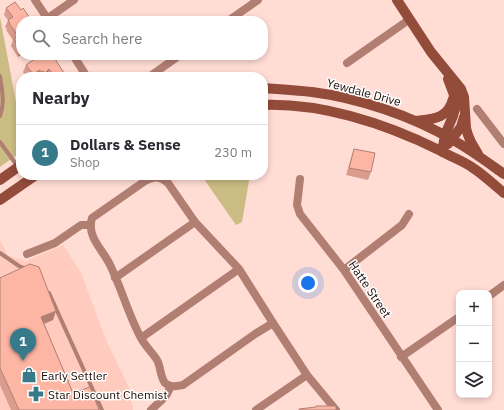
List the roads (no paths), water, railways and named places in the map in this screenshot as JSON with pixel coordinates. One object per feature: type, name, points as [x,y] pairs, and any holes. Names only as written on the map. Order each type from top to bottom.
[{"type":"main road","points":[[397,0],[431,52],[461,89],[464,97],[466,128],[471,142],[480,157]]},
{"type":"main road","points":[[442,152],[449,137],[454,109],[454,95],[446,71]]},
{"type":"main road","name":"Yewdale Drive","points":[[268,88],[313,92],[345,98],[416,121],[449,137],[504,174]]},
{"type":"main road","points":[[416,121],[436,119],[448,109],[452,103],[454,95]]},
{"type":"main road","points":[[268,105],[323,110],[354,117],[411,136],[473,167],[504,193]]},
{"type":"main road","points":[[449,137],[461,127],[466,113]]},
{"type":"main road","points":[[0,180],[16,169]]},
{"type":"main road","points":[[0,200],[29,180]]},
{"type":"street","points":[[34,0],[45,16]]},
{"type":"street","points":[[53,16],[74,0]]},
{"type":"street","points":[[235,16],[258,0]]},
{"type":"street","points":[[347,63],[410,19]]},
{"type":"street","points":[[76,60],[84,72]]},
{"type":"street","points":[[156,72],[173,60]]},
{"type":"street","points":[[477,109],[504,144]]},
{"type":"street","name":"Hatte Street","points":[[300,179],[297,205],[300,214],[344,270],[438,410]]},
{"type":"street","points":[[147,180],[92,218],[90,231],[94,240],[106,256],[141,338],[158,361],[162,378],[166,383],[171,386],[183,385],[273,323]]},
{"type":"street","points":[[165,180],[195,222],[239,269],[307,375],[336,410]]},
{"type":"street","points":[[344,270],[402,225],[409,214]]},
{"type":"street","points":[[115,278],[195,222]]},
{"type":"street","points":[[27,254],[55,243],[81,225],[90,225]]},
{"type":"street","points":[[141,338],[239,269]]},
{"type":"street","points":[[492,294],[504,285]]},
{"type":"street","points":[[402,357],[456,319]]},
{"type":"street","points":[[256,410],[307,375]]},
{"type":"street","points":[[151,410],[166,396],[171,386]]},
{"type":"lane","points":[[0,76],[3,97],[0,116]]},
{"type":"lane","points":[[0,142],[16,161]]},
{"type":"lane","points":[[0,253],[19,266],[34,272]]},
{"type":"lane","points":[[47,288],[102,410]]},
{"type":"place","name":"Dollars & Sense","points":[[23,361]]},
{"type":"place","name":"Early Settler","points":[[29,375]]},
{"type":"place","name":"Star Discount Chemist","points":[[36,394]]}]
